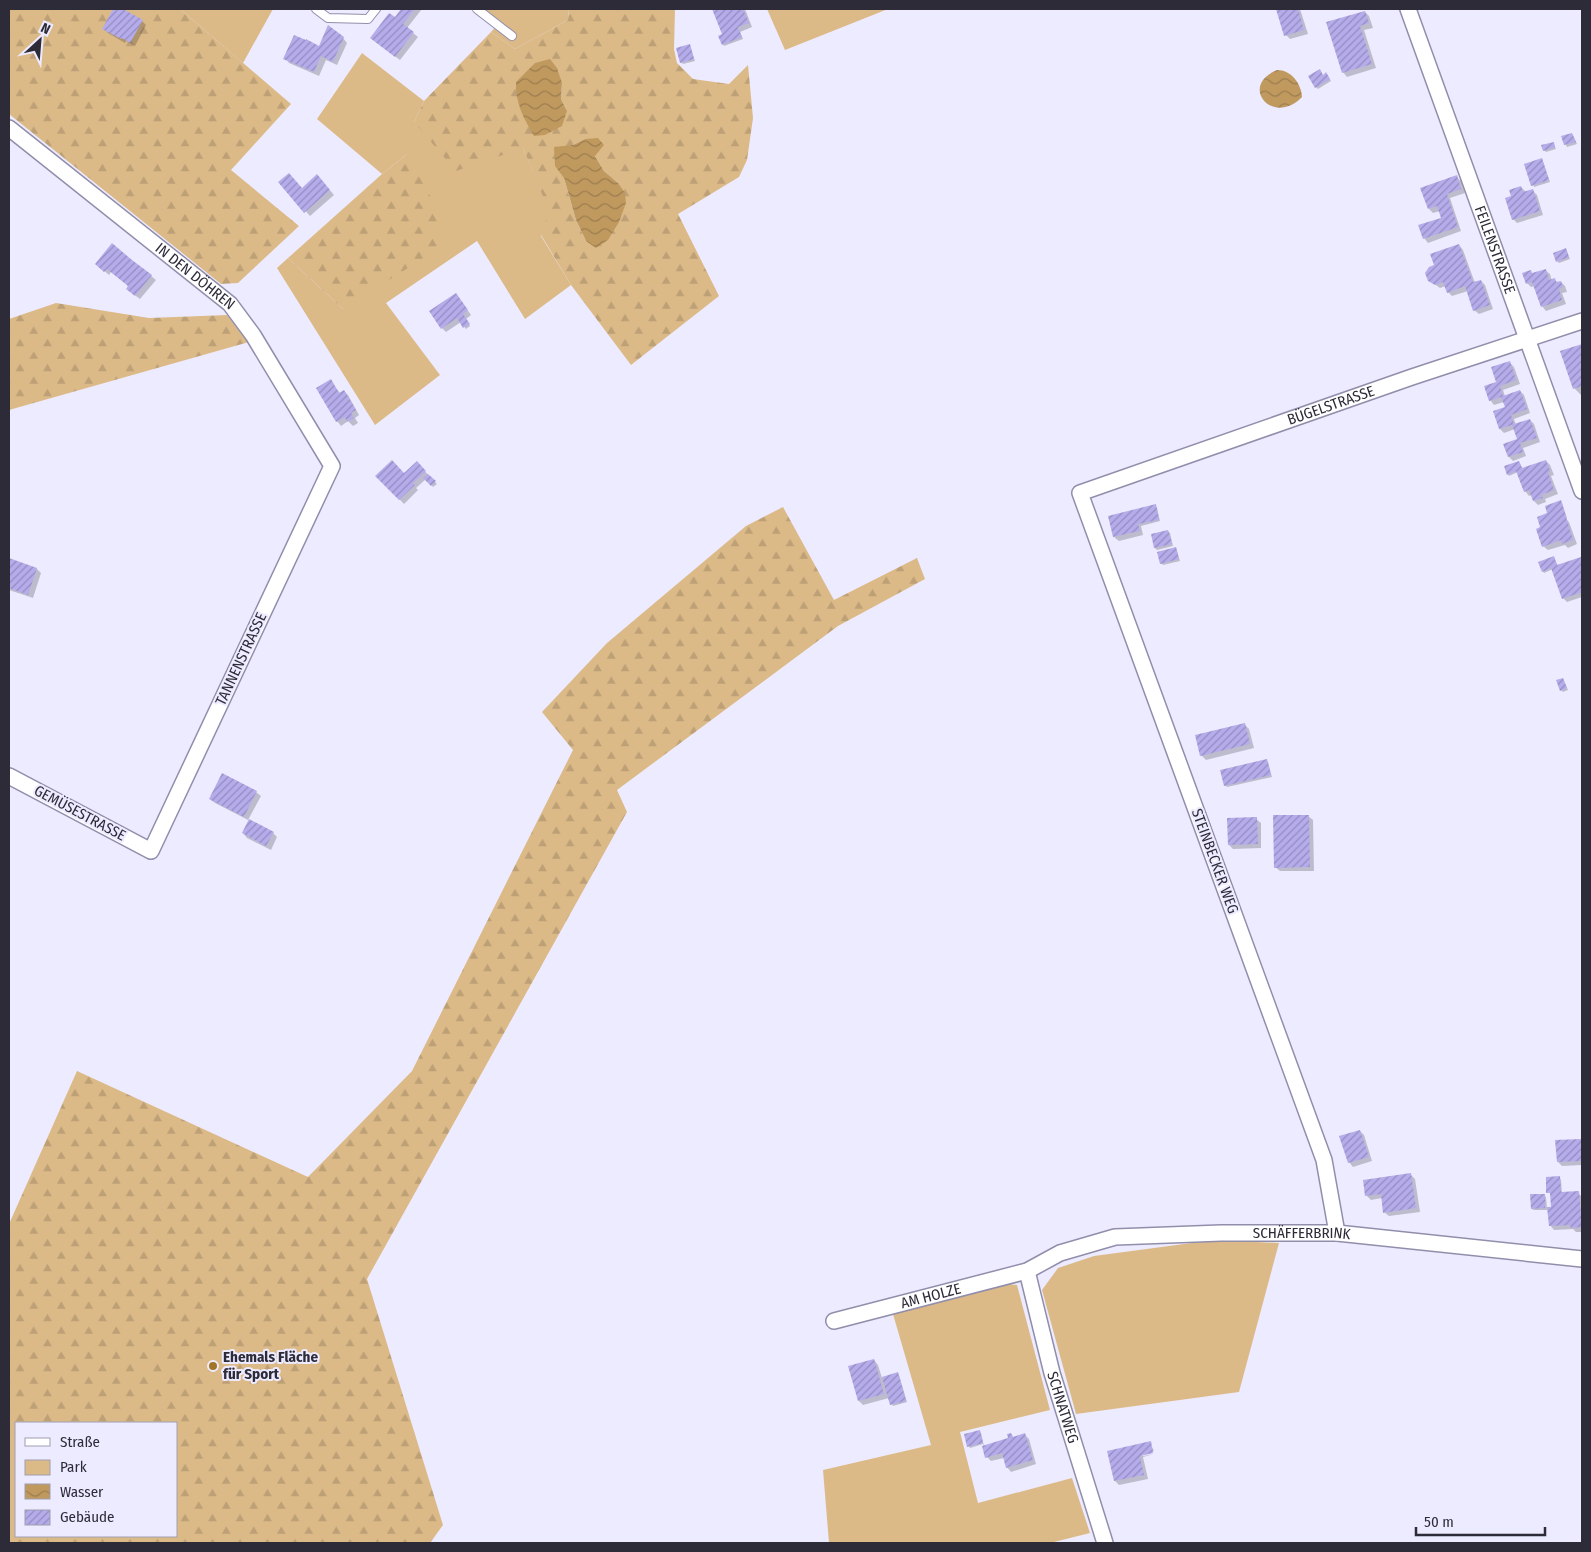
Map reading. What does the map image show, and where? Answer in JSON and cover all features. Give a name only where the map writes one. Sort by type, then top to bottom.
[{"type":"street","name":"FEILENSTRASSE","points":[[1408,9],[1582,492]]},
{"type":"street","name":"IN DEN DÖHREN","points":[[9,128],[230,304],[252,335],[332,466]]},
{"type":"street","name":"BÜGELSTRASSE","points":[[1080,493],[1403,380],[1582,321]]},
{"type":"street","name":"TANNENSTRASSE","points":[[151,851],[332,466]]},
{"type":"street","name":"STEINBECKER WEG","points":[[1080,493],[1324,1160],[1338,1233]]},
{"type":"street","name":"GEMÜSESTRASSE","points":[[9,776],[151,851]]},
{"type":"street","name":"SCHÄFFERBRINK","points":[[1027,1271],[1060,1253],[1115,1237],[1221,1233],[1338,1233],[1582,1259]]},
{"type":"street","name":"AM HOLZE","points":[[834,1321],[1027,1271]]},
{"type":"street","name":"SCHNATWEG","points":[[1027,1271],[1052,1373],[1105,1543]]},
{"type":"lane","points":[[316,9],[328,18],[368,19],[376,9]]},
{"type":"lane","points":[[477,9],[512,36]]},
{"type":"green space","points":[[9,9],[180,9],[291,104],[231,170],[299,226],[238,283],[221,284],[9,114]]},
{"type":"green space","points":[[180,9],[273,9],[243,63]]},
{"type":"green space","points":[[483,9],[569,9],[568,20],[515,49],[491,32],[499,23]]},
{"type":"green space","points":[[569,9],[675,9],[674,49],[677,63],[693,79],[729,84],[748,65],[753,118],[747,160],[739,177],[678,214],[719,296],[631,365],[571,285],[541,235],[549,211],[523,148],[456,171],[414,122],[424,101],[491,32],[515,49],[568,20]],"holes":[[[536,63],[562,83],[561,99],[567,111]],[[585,139],[604,171],[618,183],[586,241],[576,220],[564,178],[573,145]]]},
{"type":"green space","points":[[767,9],[888,9],[785,50]]},
{"type":"green space","points":[[362,53],[424,101],[414,122],[523,148],[550,211],[541,236],[571,285],[525,319],[477,241],[386,303],[440,375],[375,425],[277,268],[288,258],[343,309],[407,154],[382,174],[317,119]]},
{"type":"green space","points":[[407,154],[444,221],[438,249],[343,309],[288,258]]},
{"type":"green space","points":[[56,303],[149,318],[227,315],[249,342],[9,410],[9,319]]},
{"type":"green space","points":[[783,507],[834,600],[917,558],[925,579],[838,626],[617,790],[627,812],[367,1279],[443,1525],[430,1543],[9,1543],[9,1224],[77,1071],[308,1177],[412,1071],[573,750],[542,712],[607,643],[746,526]]},
{"type":"green space","points":[[1214,1240],[1279,1243],[1239,1392],[1076,1414],[1042,1290],[1058,1268],[1094,1256]]},
{"type":"green space","points":[[1007,1284],[1017,1285],[1050,1410],[960,1432],[978,1503],[1072,1478],[1090,1533],[1050,1543],[829,1543],[823,1470],[931,1445],[893,1314]]},
{"type":"water","points":[[550,59],[557,68],[562,83],[561,99],[567,111],[562,126],[545,135],[534,136],[519,104],[516,82],[535,63]]},
{"type":"water","points":[[1277,70],[1287,72],[1294,78],[1300,87],[1302,97],[1291,105],[1280,108],[1271,106],[1264,101],[1260,93],[1260,85],[1266,77]]},
{"type":"water","points":[[598,138],[604,145],[595,156],[604,171],[618,183],[625,193],[626,203],[619,222],[608,240],[596,248],[586,241],[576,220],[564,178],[555,166],[554,147],[573,145],[585,139]]},
{"type":"building","points":[[113,9],[123,9],[143,20],[130,43],[102,29]]},
{"type":"building","points":[[401,9],[415,9],[403,24],[414,32],[395,57],[370,38],[389,13],[395,17]]},
{"type":"building","points":[[712,9],[743,9],[749,23],[738,27],[742,37],[722,45],[718,36],[722,34]]},
{"type":"building","points":[[1276,9],[1298,9],[1304,30],[1284,36]]},
{"type":"building","points":[[1365,11],[1369,23],[1360,26],[1372,64],[1342,73],[1326,22]]},
{"type":"building","points":[[328,25],[344,37],[333,62],[321,56],[314,72],[283,59],[294,35],[319,46]]},
{"type":"building","points":[[690,44],[694,59],[680,63],[676,48]]},
{"type":"building","points":[[1320,69],[1323,75],[1326,72],[1330,79],[1315,88],[1308,76]]},
{"type":"building","points":[[1572,133],[1576,142],[1564,145],[1561,136]]},
{"type":"building","points":[[1554,142],[1555,147],[1543,151],[1541,145]]},
{"type":"building","points":[[1542,158],[1549,180],[1531,186],[1524,164]]},
{"type":"building","points":[[289,173],[302,188],[317,174],[330,190],[304,213],[278,182]]},
{"type":"building","points":[[1457,175],[1461,189],[1447,194],[1458,227],[1423,239],[1418,225],[1441,218],[1437,206],[1428,209],[1420,188]]},
{"type":"building","points":[[1521,186],[1523,192],[1533,189],[1540,211],[1512,220],[1505,198],[1511,196],[1509,190]]},
{"type":"building","points":[[112,243],[152,275],[135,296],[126,289],[128,286],[107,269],[104,272],[95,264]]},
{"type":"building","points":[[1459,244],[1473,282],[1481,280],[1490,305],[1473,311],[1465,286],[1447,293],[1443,282],[1435,285],[1428,281],[1425,273],[1429,267],[1434,265],[1430,254]]},
{"type":"building","points":[[1566,248],[1569,257],[1556,262],[1553,253]]},
{"type":"building","points":[[1546,269],[1549,280],[1555,278],[1556,282],[1561,281],[1563,287],[1559,289],[1562,300],[1541,307],[1532,282],[1526,284],[1522,273],[1531,270],[1532,273]]},
{"type":"building","points":[[456,293],[468,310],[463,314],[470,324],[463,328],[457,318],[441,329],[429,311]]},
{"type":"building","points":[[1582,344],[1582,386],[1573,389],[1560,351]]},
{"type":"building","points":[[1510,361],[1516,380],[1500,386],[1503,396],[1520,390],[1527,409],[1511,415],[1514,424],[1530,419],[1537,438],[1520,443],[1523,452],[1508,457],[1503,444],[1517,439],[1512,425],[1499,429],[1493,411],[1505,407],[1501,397],[1489,401],[1484,386],[1496,382],[1491,367]]},
{"type":"building","points":[[331,379],[339,393],[344,390],[356,410],[351,413],[354,418],[347,422],[345,417],[336,422],[316,388]]},
{"type":"building","points":[[392,460],[404,473],[417,461],[426,471],[399,500],[375,476]]},
{"type":"building","points":[[1546,460],[1554,490],[1541,495],[1543,498],[1533,501],[1529,490],[1524,492],[1516,471],[1507,475],[1504,466],[1519,461],[1522,468]]},
{"type":"building","points":[[428,474],[436,481],[431,486],[423,478]]},
{"type":"building","points":[[1561,500],[1573,540],[1562,544],[1561,540],[1542,547],[1536,529],[1540,527],[1537,517],[1547,513],[1545,506]]},
{"type":"building","points":[[1156,504],[1159,520],[1138,524],[1140,531],[1113,537],[1108,516]]},
{"type":"building","points":[[1168,530],[1172,544],[1154,548],[1151,534]]},
{"type":"building","points":[[1176,547],[1179,559],[1160,564],[1157,552]]},
{"type":"building","points":[[1554,556],[1557,565],[1581,557],[1582,592],[1562,599],[1551,568],[1542,572],[1538,562]]},
{"type":"building","points":[[9,558],[37,568],[28,595],[9,588]]},
{"type":"building","points":[[1563,678],[1567,688],[1560,691],[1556,680]]},
{"type":"building","points":[[1245,723],[1250,744],[1200,756],[1195,735]]},
{"type":"building","points":[[1267,759],[1271,775],[1224,786],[1220,770]]},
{"type":"building","points":[[222,773],[257,791],[244,817],[209,799]]},
{"type":"building","points":[[1273,815],[1309,815],[1310,867],[1274,868]]},
{"type":"building","points":[[1257,817],[1258,844],[1228,845],[1227,818]]},
{"type":"building","points":[[249,819],[274,832],[266,846],[242,833]]},
{"type":"building","points":[[1360,1130],[1369,1157],[1348,1163],[1339,1136]]},
{"type":"building","points":[[1582,1139],[1582,1161],[1557,1162],[1555,1140]]},
{"type":"building","points":[[1411,1173],[1416,1208],[1383,1213],[1381,1194],[1365,1196],[1363,1180]]},
{"type":"building","points":[[1560,1176],[1561,1192],[1579,1191],[1582,1227],[1571,1228],[1570,1225],[1549,1226],[1547,1207],[1551,1207],[1550,1193],[1546,1193],[1546,1177]]},
{"type":"building","points":[[1530,1194],[1545,1194],[1545,1208],[1531,1209]]},
{"type":"building","points":[[874,1359],[884,1394],[858,1401],[848,1366]]},
{"type":"building","points":[[898,1372],[906,1401],[890,1405],[882,1377]]},
{"type":"building","points":[[980,1430],[983,1443],[967,1447],[964,1434]]},
{"type":"building","points":[[1011,1433],[1013,1437],[1025,1433],[1033,1460],[1006,1468],[1002,1453],[985,1458],[982,1446],[1008,1438],[1007,1434]]},
{"type":"building","points":[[1151,1441],[1153,1453],[1140,1456],[1144,1475],[1114,1481],[1107,1451]]},
{"type":"place","name":"Ehemals Fläche für Sport","points":[[213,1366]]}]
